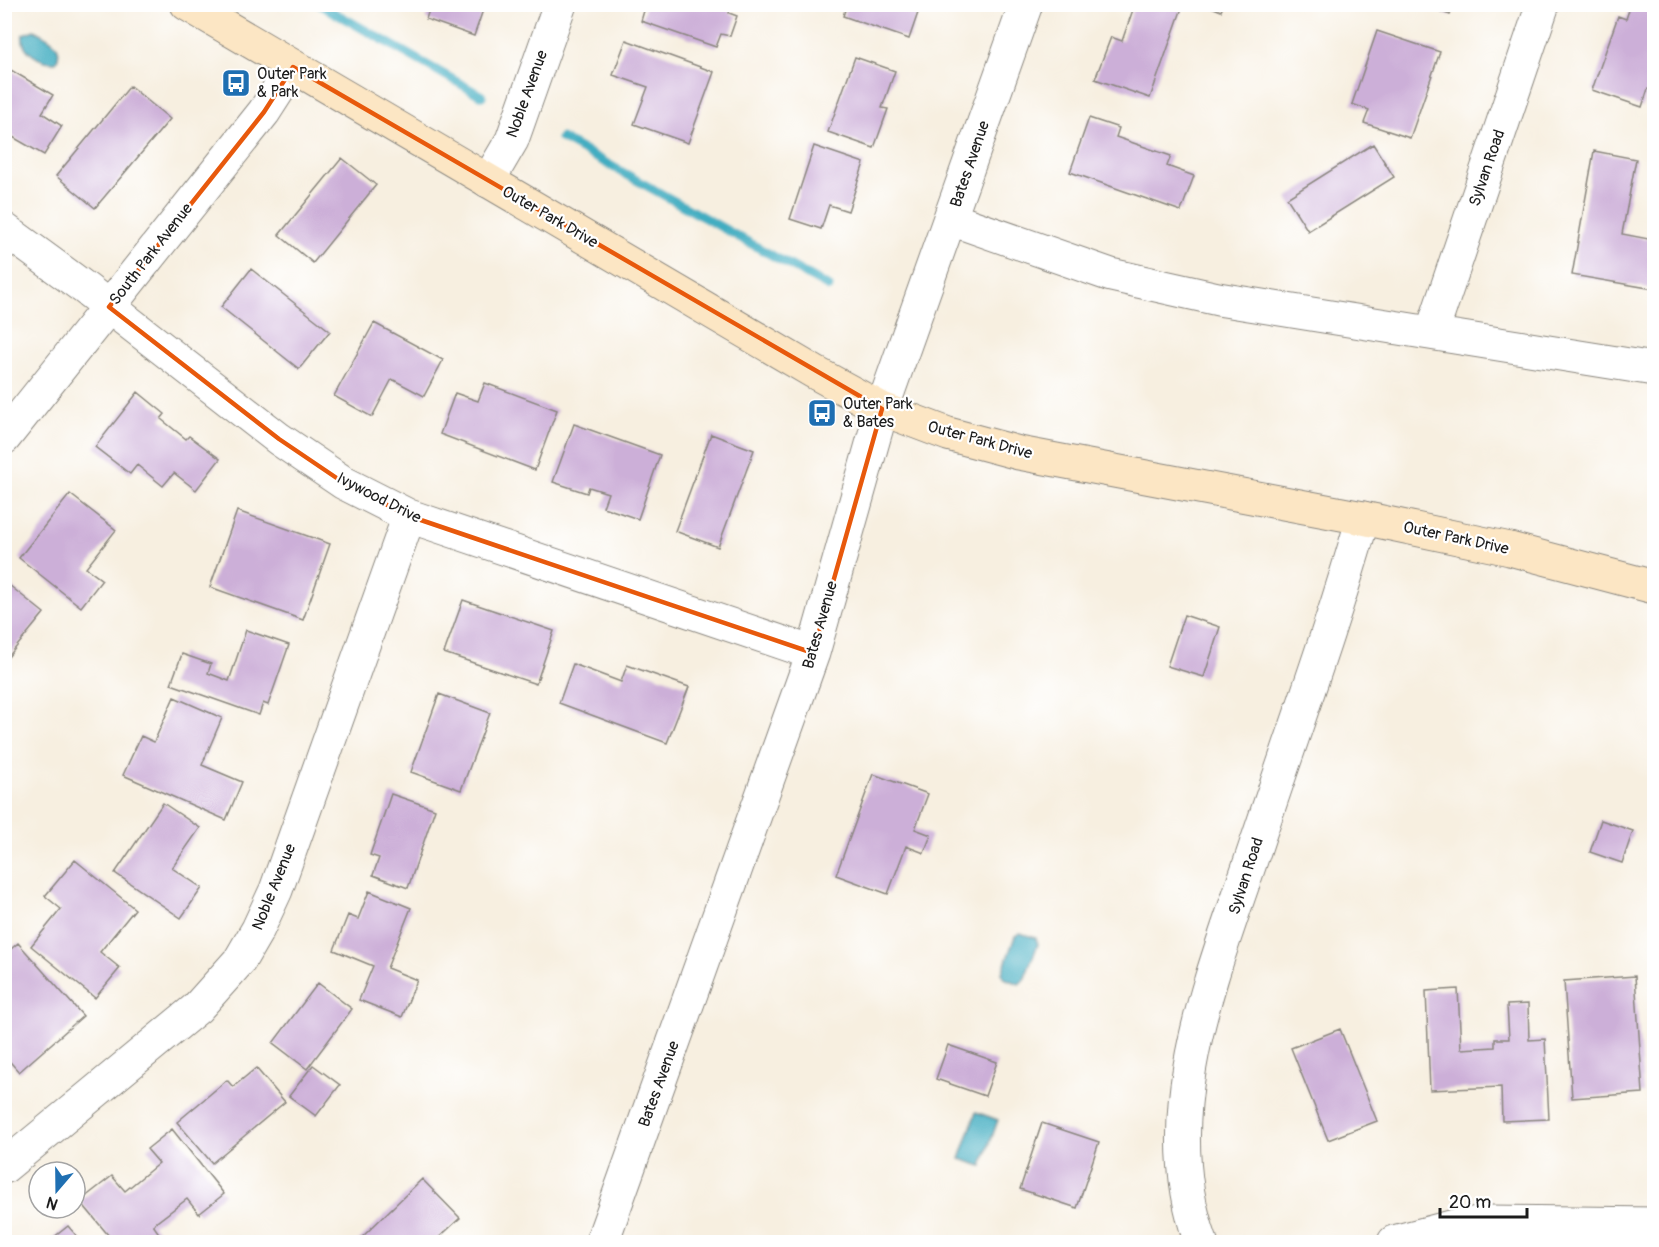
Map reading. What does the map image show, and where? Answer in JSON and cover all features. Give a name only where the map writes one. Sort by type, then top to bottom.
[{"type":"street","name":"Outer Park Drive","points":[[187,4],[814,372],[882,409],[948,434],[1019,453],[1363,518],[1510,549],[1654,587]]},
{"type":"street","name":"Noble Avenue","points":[[488,181],[512,140],[560,4]]},
{"type":"street","name":"Bates Avenue","points":[[602,1242],[813,653],[882,409],[1026,4]]},
{"type":"street","name":"Sylvan Road","points":[[1432,332],[1543,4]]},
{"type":"street","name":"South Park Avenue","points":[[4,438],[264,112],[293,67]]},
{"type":"street","points":[[951,219],[1111,275],[1218,299],[1654,369]]},
{"type":"street","name":"Ivywood Drive","points":[[4,230],[109,307],[279,439],[344,483],[409,516],[813,653]]},
{"type":"street","name":"Noble Avenue","points":[[4,1167],[196,1008],[240,960],[276,890],[409,516]]},
{"type":"street","name":"Sylvan Road","points":[[1201,1242],[1185,1175],[1183,1111],[1190,1056],[1214,973],[1363,518]]},
{"type":"street","points":[[1394,1242],[1455,1226],[1489,1222],[1654,1224]]},
{"type":"highlighted area","points":[[293,67],[882,409],[813,653],[409,516],[344,483],[279,439],[109,307],[264,112]]},
{"type":"water","points":[[34,30],[49,38],[57,46],[56,62],[38,58],[28,51],[23,34]]},
{"type":"water","points":[[1020,933],[1036,938],[1038,944],[1024,980],[1019,984],[1004,978],[1002,973],[1015,936]]},
{"type":"water","points":[[976,1112],[998,1120],[982,1166],[960,1159]]},
{"type":"building","points":[[431,4],[485,4],[474,36],[426,19]]},
{"type":"building","points":[[646,4],[732,4],[729,13],[737,16],[730,36],[721,34],[716,47],[641,21]]},
{"type":"building","points":[[847,4],[921,4],[909,39],[843,16]]},
{"type":"building","points":[[1135,4],[1172,4],[1182,8],[1150,98],[1095,79],[1111,37],[1122,41]]},
{"type":"building","points":[[1204,4],[1224,4],[1221,11]]},
{"type":"building","points":[[1420,4],[1453,4],[1450,15]]},
{"type":"building","points":[[1631,4],[1654,4],[1654,91],[1648,89],[1642,107],[1592,90],[1618,16],[1626,19]]},
{"type":"building","points":[[1377,31],[1440,52],[1410,138],[1364,123],[1369,110],[1352,104]]},
{"type":"building","points":[[626,40],[714,72],[688,143],[634,124],[648,87],[613,75]]},
{"type":"building","points":[[855,57],[895,71],[882,108],[888,109],[874,148],[828,132]]},
{"type":"building","points":[[4,66],[53,95],[42,113],[62,126],[44,155],[4,132]]},
{"type":"building","points":[[130,86],[170,119],[95,208],[56,176]]},
{"type":"building","points":[[1089,118],[1119,128],[1116,137],[1171,156],[1167,166],[1194,176],[1181,211],[1070,172]]},
{"type":"building","points":[[1373,144],[1394,177],[1308,231],[1287,198]]},
{"type":"building","points":[[814,146],[864,163],[848,211],[829,205],[821,229],[790,219]]},
{"type":"building","points":[[1594,151],[1636,159],[1622,234],[1654,240],[1654,289],[1572,275]]},
{"type":"building","points":[[342,158],[376,185],[313,263],[279,235]]},
{"type":"building","points":[[251,269],[330,331],[299,369],[221,307]]},
{"type":"building","points":[[374,323],[443,360],[424,396],[392,379],[372,417],[334,396]]},
{"type":"building","points":[[485,383],[557,410],[535,470],[440,434],[455,393],[478,401]]},
{"type":"building","points":[[138,392],[165,414],[161,419],[186,439],[189,436],[220,459],[196,490],[174,473],[163,486],[137,465],[130,474],[95,447]]},
{"type":"building","points":[[574,424],[660,455],[638,519],[603,507],[608,493],[589,487],[587,493],[553,482]]},
{"type":"building","points":[[711,434],[754,450],[718,547],[675,531]]},
{"type":"building","points":[[70,494],[116,530],[86,568],[102,580],[81,607],[19,558]]},
{"type":"building","points":[[237,511],[330,544],[303,620],[210,587]]},
{"type":"building","points":[[4,581],[44,613],[4,662]]},
{"type":"building","points":[[463,600],[554,631],[536,684],[444,653]]},
{"type":"building","points":[[1184,615],[1220,627],[1204,677],[1167,666]]},
{"type":"building","points":[[246,630],[289,645],[268,705],[263,703],[259,715],[171,684],[182,654],[211,664],[208,673],[229,681]]},
{"type":"building","points":[[573,664],[621,682],[627,665],[689,687],[667,743],[559,703]]},
{"type":"building","points":[[439,694],[490,713],[461,790],[411,772]]},
{"type":"building","points":[[174,697],[222,718],[202,765],[242,782],[226,820],[123,775],[141,736],[154,742]]},
{"type":"building","points":[[873,774],[928,794],[915,829],[931,835],[924,853],[906,846],[888,894],[836,875]]},
{"type":"building","points":[[391,794],[435,809],[408,888],[373,875],[379,858],[370,855]]},
{"type":"building","points":[[163,803],[200,828],[172,868],[202,888],[181,918],[115,873]]},
{"type":"building","points":[[1601,820],[1633,831],[1622,863],[1590,852]]},
{"type":"building","points":[[75,860],[135,909],[100,952],[120,968],[95,998],[31,946],[61,909],[45,896]]},
{"type":"building","points":[[369,891],[411,908],[387,968],[417,980],[402,1017],[359,1000],[373,966],[334,950],[348,915],[358,919]]},
{"type":"building","points":[[18,943],[83,1016],[19,1072],[4,1055],[4,955]]},
{"type":"building","points":[[1635,976],[1643,1093],[1572,1098],[1564,981]]},
{"type":"building","points":[[318,983],[352,1009],[307,1069],[273,1043]]},
{"type":"building","points":[[1458,989],[1461,1049],[1495,1047],[1495,1039],[1509,1039],[1507,1005],[1528,1004],[1529,1040],[1545,1039],[1549,1119],[1502,1121],[1501,1087],[1430,1090],[1426,991]]},
{"type":"building","points":[[1340,1029],[1377,1121],[1328,1140],[1291,1048]]},
{"type":"building","points":[[948,1045],[997,1062],[985,1096],[936,1079]]},
{"type":"building","points":[[313,1065],[340,1085],[316,1116],[289,1096]]},
{"type":"building","points":[[256,1068],[285,1102],[212,1163],[177,1122],[227,1080],[233,1087]]},
{"type":"building","points":[[1042,1123],[1099,1142],[1077,1208],[1020,1189]]},
{"type":"building","points":[[172,1129],[224,1194],[199,1214],[187,1199],[153,1225],[165,1242],[114,1242],[87,1209],[87,1196],[112,1176],[125,1191],[159,1163],[147,1149]]},
{"type":"building","points":[[422,1179],[460,1218],[434,1242],[357,1242]]},
{"type":"building","points":[[68,1226],[82,1242],[48,1242]]},
{"type":"waterway","points":[[319,4],[482,96]]},
{"type":"waterway","points":[[561,138],[829,287]]},
{"type":"place","name":"Outer Park & Park","points":[[236,83]]},
{"type":"place","name":"Outer Park & Bates","points":[[822,413]]}]
